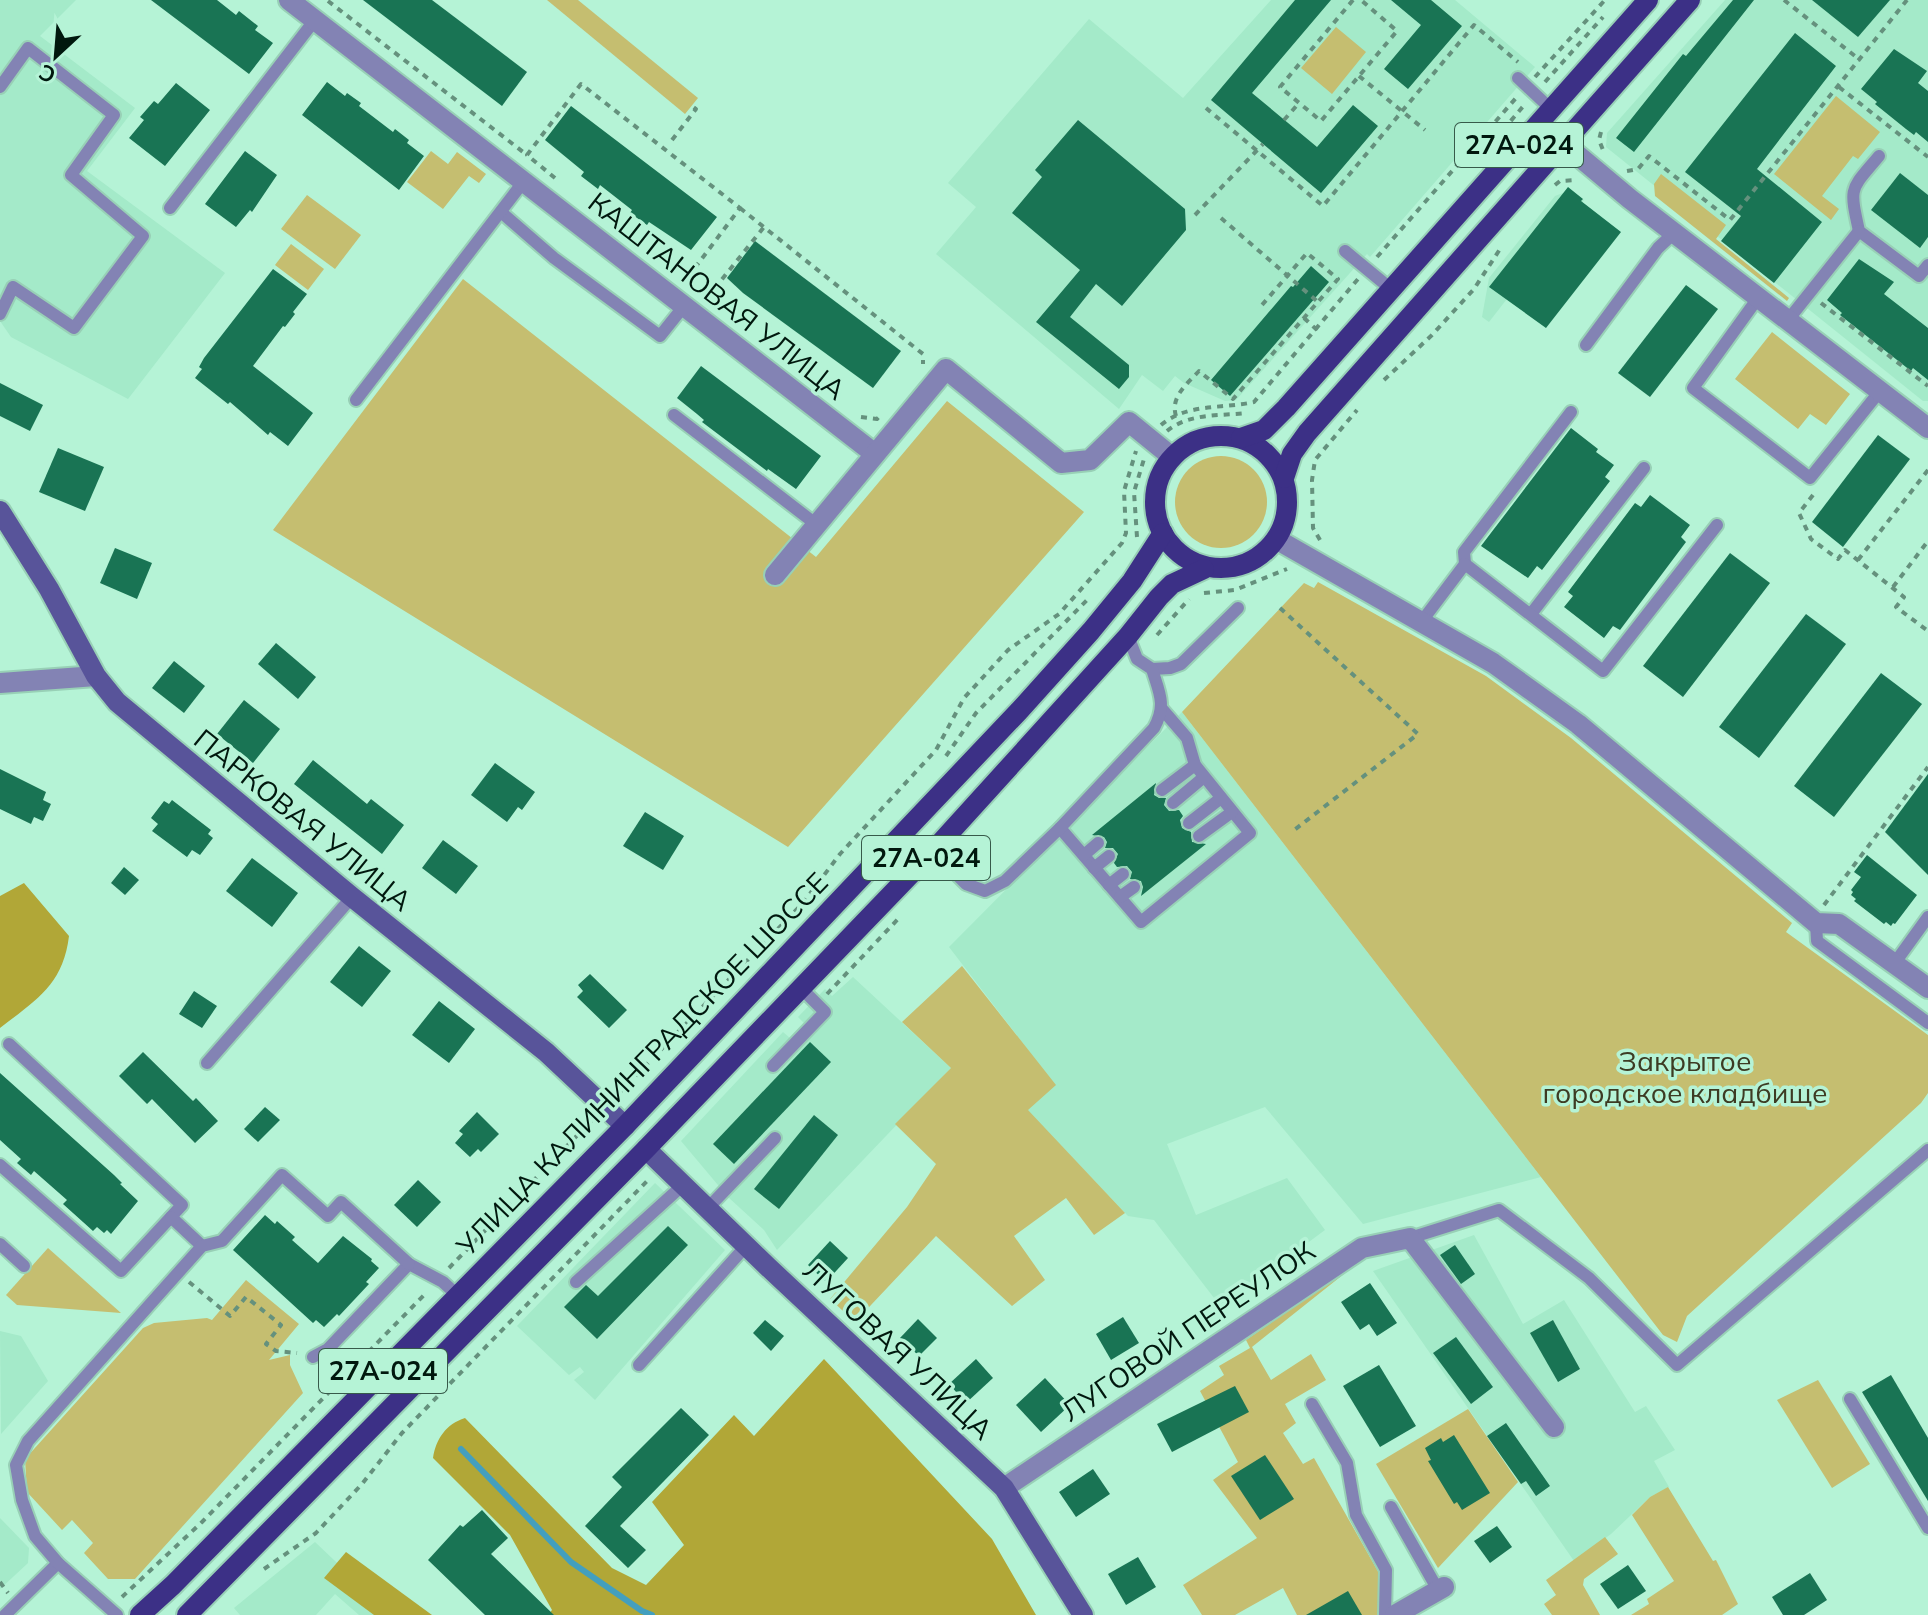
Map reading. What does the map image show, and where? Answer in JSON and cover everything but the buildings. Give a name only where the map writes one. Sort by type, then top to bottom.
[{"type":"main road","name":"27А-024","points":[[1172,457],[1189,444],[1217,436],[1241,438],[1264,430],[1648,0]]},
{"type":"main road","points":[[1284,478],[1292,454],[1307,433],[1690,0]]},
{"type":"main road","points":[[1241,438],[1263,450],[1284,478],[1288,507],[1276,539]]},
{"type":"main road","points":[[1172,457],[1157,481],[1154,501],[1165,541],[1181,557],[1204,569]]},
{"type":"main road","name":"УЛИЦА КАЛИНИНГРАДСКОЕ ШОССЕ","points":[[140,1615],[183,1575],[446,1285],[625,1126],[1044,683],[1132,581],[1163,533]]},
{"type":"main road","name":"27А-024","points":[[187,1615],[654,1156],[801,988],[933,851],[1172,584],[1204,569],[1236,569],[1276,539]]},
{"type":"street","name":"КАШТАНОВАЯ УЛИЦА","points":[[289,0],[524,181],[690,299],[875,454]]},
{"type":"street","points":[[1563,143],[1630,199],[1928,428]]},
{"type":"street","points":[[775,575],[946,369],[1061,463],[1090,460],[1129,422],[1172,457]]},
{"type":"street","name":"ПАРКОВАЯ УЛИЦА","points":[[0,511],[49,589],[96,676],[117,702],[352,897],[546,1052],[625,1126]]},
{"type":"street","points":[[1276,539],[1493,663],[1578,724],[1814,921],[1839,924],[1928,988]]},
{"type":"street","points":[[0,683],[96,676]]},
{"type":"street","name":"ЛУГОВАЯ УЛИЦА","points":[[654,1156],[1004,1488],[1083,1615]]},
{"type":"street","points":[[1410,1238],[1554,1427]]},
{"type":"street","name":"ЛУГОВОЙ ПЕРЕУЛОК","points":[[1004,1488],[1362,1248],[1410,1238]]},
{"type":"street","points":[[1395,1615],[1441,1589]]},
{"type":"lane","points":[[170,208],[314,21]]},
{"type":"lane","points":[[0,87],[28,48],[114,115],[71,175],[143,236],[74,328],[13,287],[0,314]]},
{"type":"lane","points":[[1523,77],[1551,109]]},
{"type":"lane","points":[[1879,156],[1855,184],[1852,193],[1859,231],[1919,276],[1928,265]]},
{"type":"lane","points":[[356,400],[524,181]]},
{"type":"lane","points":[[501,212],[554,258],[660,336],[690,299]]},
{"type":"lane","points":[[1788,320],[1859,231]]},
{"type":"lane","points":[[1586,345],[1658,248],[1674,233]]},
{"type":"lane","points":[[1345,251],[1391,289]]},
{"type":"lane","points":[[1758,298],[1693,388],[1810,478],[1880,391]]},
{"type":"lane","points":[[1422,621],[1465,564],[1464,552],[1571,412]]},
{"type":"lane","points":[[674,415],[817,525]]},
{"type":"lane","points":[[1531,614],[1644,468]]},
{"type":"lane","points":[[1465,564],[1603,671],[1717,525]]},
{"type":"lane","points":[[1128,636],[1137,659],[1152,669],[1170,668],[1181,664],[1238,608]]},
{"type":"lane","points":[[933,851],[966,884],[985,891],[1005,881],[1060,828],[1154,728],[1162,701],[1152,669]]},
{"type":"lane","points":[[1060,828],[1141,922],[1250,833],[1195,765],[1187,738],[1162,709]]},
{"type":"lane","points":[[1162,790],[1195,765]]},
{"type":"lane","points":[[1173,803],[1204,777]]},
{"type":"lane","points":[[1189,823],[1221,798]]},
{"type":"lane","points":[[1199,836],[1232,812]]},
{"type":"lane","points":[[1084,855],[1098,843]]},
{"type":"lane","points":[[1094,868],[1109,856]]},
{"type":"lane","points":[[1109,885],[1123,874]]},
{"type":"lane","points":[[1120,897],[1134,887]]},
{"type":"lane","points":[[207,1063],[352,897]]},
{"type":"lane","points":[[1894,964],[1928,917]]},
{"type":"lane","points":[[1814,921],[1817,941],[1928,1023]]},
{"type":"lane","points":[[773,1066],[825,1012],[801,988]]},
{"type":"lane","points":[[0,1165],[121,1271],[182,1205],[9,1044]]},
{"type":"lane","points":[[707,1209],[775,1138]]},
{"type":"lane","points":[[1410,1238],[1499,1210],[1589,1278],[1677,1365],[1928,1150]]},
{"type":"lane","points":[[114,1612],[58,1563],[35,1536],[22,1500],[16,1465],[28,1441],[57,1406],[202,1246],[222,1241],[282,1175],[328,1216],[341,1202],[409,1264],[446,1285]]},
{"type":"lane","points":[[576,1282],[683,1185]]},
{"type":"lane","points":[[171,1217],[202,1246]]},
{"type":"lane","points":[[0,1244],[24,1266]]},
{"type":"lane","points":[[639,1365],[746,1246]]},
{"type":"lane","points":[[313,1357],[328,1349],[409,1264]]},
{"type":"lane","points":[[1850,1399],[1928,1528]]},
{"type":"lane","points":[[1312,1404],[1347,1463],[1356,1515],[1386,1570],[1385,1615]]},
{"type":"lane","points":[[1391,1507],[1441,1589]]},
{"type":"lane","points":[[5,1615],[58,1563]]},
{"type":"path","points":[[1353,0],[1280,87],[1321,121],[1397,31],[1361,0]]},
{"type":"path","points":[[446,1285],[606,1107],[803,903],[840,854],[936,750],[964,698],[1008,650],[1059,614],[1122,543],[1126,533],[1124,491],[1135,453],[1147,436],[1176,415],[1213,405],[1254,402],[1523,77],[1605,0]]},
{"type":"path","points":[[1784,0],[1860,60]]},
{"type":"path","points":[[1624,170],[1630,172],[1638,169],[1649,156],[1730,220],[1907,0]]},
{"type":"path","points":[[328,1],[563,184]]},
{"type":"path","points":[[1206,108],[1323,206],[1474,25],[1523,77]]},
{"type":"path","points":[[1359,76],[1425,130]]},
{"type":"path","points":[[527,155],[581,84],[923,354],[923,364]]},
{"type":"path","points":[[1839,87],[1928,157]]},
{"type":"path","points":[[1284,120],[1299,103]]},
{"type":"path","points":[[672,140],[695,109]]},
{"type":"path","points":[[1195,215],[1263,144]]},
{"type":"path","points":[[1549,190],[1560,181],[1574,179],[1584,185]]},
{"type":"path","points":[[684,283],[740,208]]},
{"type":"path","points":[[1221,218],[1318,302]]},
{"type":"path","points":[[690,299],[706,300],[764,227]]},
{"type":"path","points":[[1380,383],[1432,335],[1474,289],[1508,236]]},
{"type":"path","points":[[1258,411],[1178,422],[1173,409],[1176,400],[1199,371],[1233,399],[1338,279],[1307,253],[1262,305]]},
{"type":"path","points":[[1809,294],[1928,386]]},
{"type":"path","points":[[1328,546],[1318,538],[1313,528],[1312,480],[1315,460],[1361,405]]},
{"type":"path","points":[[857,417],[877,419],[886,408]]},
{"type":"path","points":[[1131,547],[1137,536],[1134,492],[1142,463]]},
{"type":"path","points":[[1858,560],[1928,470]]},
{"type":"path","points":[[1819,488],[1799,513],[1811,539],[1838,559],[1845,550],[1893,587],[1904,597],[1896,607],[1928,631]]},
{"type":"path","points":[[1893,587],[1928,541]]},
{"type":"path","points":[[1137,659],[1189,599],[1201,593],[1235,590],[1284,569],[1299,569]]},
{"type":"path","points":[[944,760],[976,713],[1091,597]]},
{"type":"path","points":[[1280,608],[1418,734],[1293,831]]},
{"type":"path","points":[[1814,921],[1928,767]]},
{"type":"path","points":[[816,1003],[905,912]]},
{"type":"path","points":[[258,1572],[316,1533],[362,1484],[402,1433],[649,1180],[654,1156]]},
{"type":"path","points":[[114,1612],[311,1421],[511,1215]]},
{"type":"path","points":[[178,1273],[230,1316],[246,1297],[281,1325],[266,1344],[276,1351],[290,1351]]},
{"type":"shaded area","points":[[0,0],[76,0],[40,36],[135,108],[87,171],[225,273],[128,399],[11,337],[0,321]]},
{"type":"shaded area","points":[[1271,0],[1455,0],[1535,67],[1370,257],[1367,254],[1236,400],[1225,401],[1175,376],[1163,391],[1142,375],[1119,409],[936,254],[976,207],[948,183],[1089,19],[1183,98]]},
{"type":"shaded area","points":[[1725,0],[1928,0],[1928,401],[1923,401],[1606,147],[1607,133]]},
{"type":"shaded area","points":[[1568,191],[1584,200],[1489,322],[1482,317],[1489,278],[1555,196]]},
{"type":"shaded area","points":[[1182,712],[1541,1177],[1363,1224],[1265,1107],[1167,1144],[1196,1215],[1287,1178],[1325,1230],[1221,1307],[1154,1220],[1128,1216],[1027,1110],[1055,1085],[949,947]]},
{"type":"shaded area","points":[[24,883],[69,936],[61,967],[46,990],[0,1028],[0,896]]},
{"type":"shaded area","points":[[853,977],[951,1068],[777,1250],[764,1230],[728,1197],[681,1141],[783,1032],[790,1038],[804,1023],[798,1017],[825,989],[832,996]]},
{"type":"shaded area","points":[[655,1183],[725,1250],[595,1400],[574,1380],[584,1372],[580,1367],[569,1375],[517,1326]]},
{"type":"shaded area","points":[[1474,1235],[1523,1324],[1564,1300],[1635,1412],[1646,1406],[1675,1450],[1654,1461],[1669,1487],[1650,1497],[1611,1534],[1574,1561],[1373,1271]]},
{"type":"shaded area","points":[[0,1331],[21,1336],[48,1381],[1,1434]]},
{"type":"shaded area","points":[[824,1359],[992,1539],[1036,1615],[548,1615],[552,1610],[510,1535],[433,1458],[443,1433],[465,1418],[612,1568],[646,1585],[684,1545],[652,1502],[734,1415],[754,1436]]},
{"type":"shaded area","points":[[0,1518],[29,1548],[28,1563],[0,1589]]},
{"type":"shaded area","points":[[315,1542],[392,1615],[359,1615],[335,1594],[316,1615],[240,1615],[234,1608]]},
{"type":"shaded area","points":[[346,1552],[432,1615],[374,1615],[324,1578]]},
{"type":"green space","points":[[547,0],[578,0],[698,98],[685,114]]},
{"type":"green space","points":[[1336,27],[1366,52],[1332,94],[1301,68]]},
{"type":"green space","points":[[1836,96],[1880,132],[1858,159],[1853,156],[1822,196],[1839,209],[1831,220],[1774,174]]},
{"type":"green space","points":[[431,151],[448,164],[457,152],[486,174],[479,183],[469,176],[443,209],[407,182]]},
{"type":"green space","points":[[1661,174],[1726,225],[1716,239],[1789,298],[1787,301],[1655,196],[1654,184]]},
{"type":"green space","points":[[307,195],[361,235],[335,269],[281,229]]},
{"type":"green space","points":[[291,244],[324,269],[308,290],[275,265]]},
{"type":"green space","points":[[463,279],[816,557],[947,401],[1084,512],[788,847],[273,530]]},
{"type":"green space","points":[[1772,332],[1850,394],[1826,425],[1810,414],[1798,429],[1735,379]]},
{"type":"green space","points":[[1221,456],[1238,460],[1253,470],[1263,485],[1267,502],[1263,519],[1253,534],[1238,544],[1221,548],[1204,544],[1189,534],[1179,519],[1175,502],[1179,485],[1189,470],[1204,460]]},
{"type":"green space","name":"Закрытое городское кладбище","points":[[1318,582],[1486,676],[1571,738],[1792,923],[1786,932],[1928,1035],[1928,1093],[1921,1103],[1687,1316],[1677,1342],[1663,1335],[1182,712],[1304,583],[1314,588]]},
{"type":"green space","points":[[962,966],[1056,1085],[1028,1110],[1125,1213],[1094,1235],[1066,1198],[1014,1236],[1045,1280],[1012,1306],[936,1236],[855,1322],[830,1299],[907,1207],[936,1164],[895,1124],[951,1068],[902,1022]]},
{"type":"green space","points":[[48,1248],[121,1313],[17,1305],[6,1295]]},
{"type":"green space","points":[[1364,1258],[1252,1347],[1271,1380],[1311,1354],[1326,1380],[1285,1404],[1296,1423],[1283,1433],[1303,1464],[1314,1458],[1380,1575],[1381,1615],[1297,1615],[1283,1588],[1235,1615],[1202,1615],[1183,1585],[1257,1538],[1213,1480],[1238,1462],[1200,1391],[1224,1375],[1219,1366],[1250,1348],[1246,1340]]},
{"type":"green space","points":[[246,1280],[299,1324],[269,1360],[290,1355],[290,1365],[303,1393],[135,1579],[108,1579],[84,1553],[93,1543],[72,1520],[62,1530],[27,1492],[25,1459],[143,1328],[154,1323],[212,1320]]},
{"type":"green space","points":[[1818,1380],[1870,1464],[1832,1488],[1777,1400]]},
{"type":"green space","points":[[1468,1409],[1518,1482],[1438,1568],[1376,1464]]},
{"type":"green space","points":[[1668,1487],[1713,1561],[1716,1560],[1738,1604],[1722,1615],[1631,1615],[1649,1604],[1647,1599],[1674,1581],[1632,1515],[1650,1497]]},
{"type":"green space","points":[[1605,1537],[1618,1554],[1584,1579],[1583,1585],[1600,1615],[1552,1615],[1544,1604],[1556,1595],[1546,1580]]},
{"type":"waterway","points":[[461,1449],[571,1562],[652,1615]]}]
